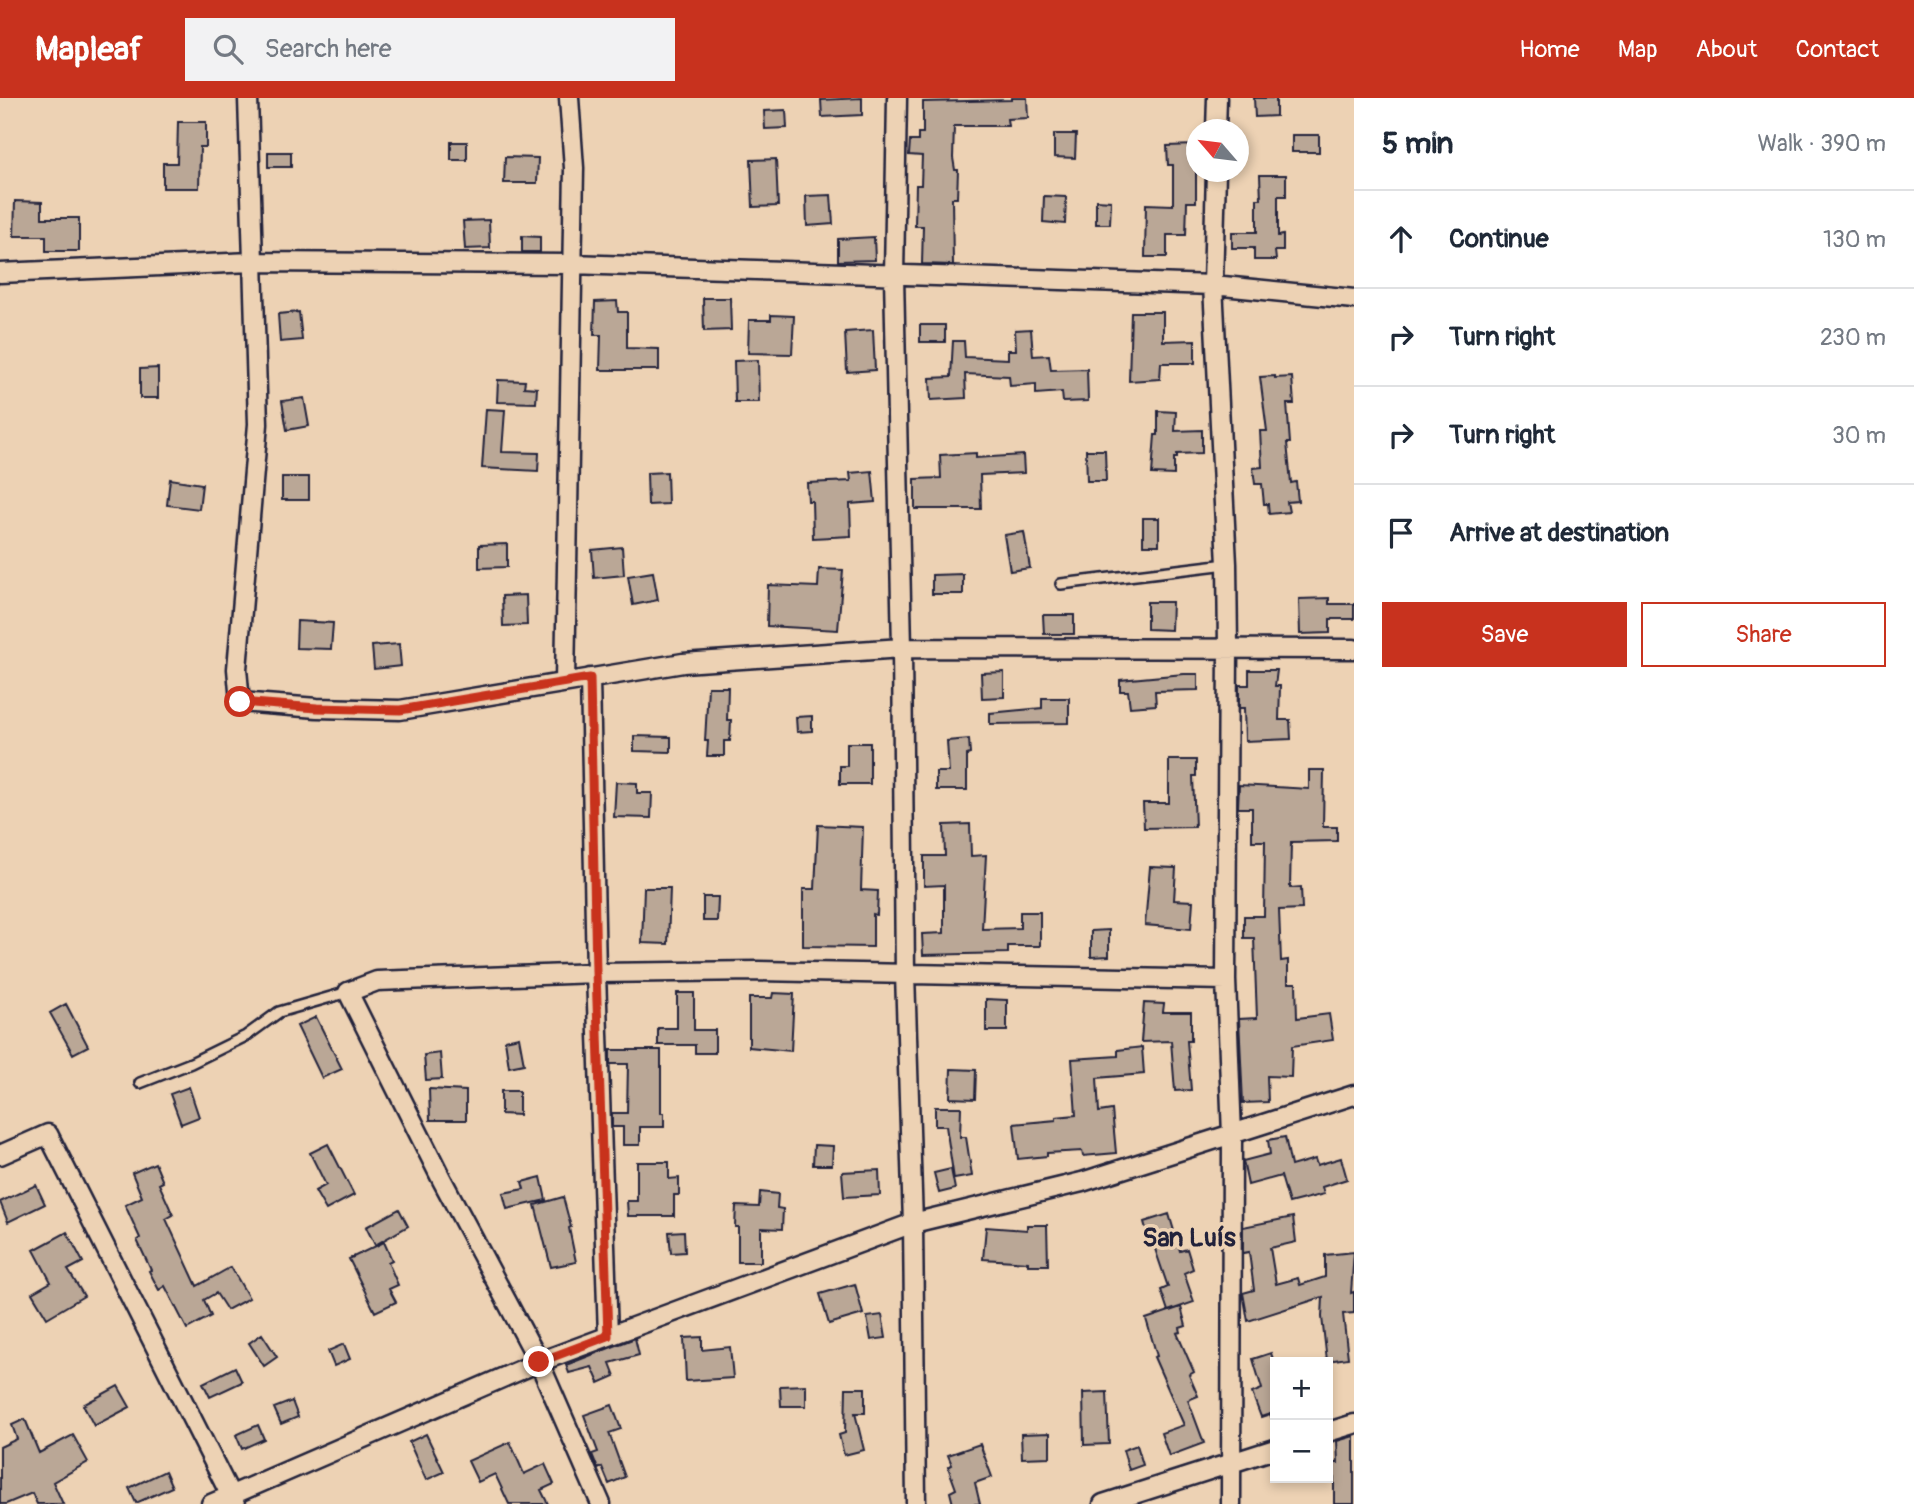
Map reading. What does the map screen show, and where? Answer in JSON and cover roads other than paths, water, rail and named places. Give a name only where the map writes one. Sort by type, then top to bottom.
[{"type":"street","points":[[248,98],[258,424],[237,669],[240,702],[317,708],[400,710],[683,663],[902,648],[1354,649]]},
{"type":"street","points":[[565,682],[574,168],[569,98]]},
{"type":"street","points":[[897,98],[894,276],[916,1504]]},
{"type":"street","points":[[1216,119],[1217,98]]},
{"type":"street","points":[[1216,182],[1213,285],[1227,564],[1228,647],[1226,981],[1233,1135],[1231,1504]]},
{"type":"street","points":[[0,273],[252,262],[571,264],[1213,285],[1354,299]]},
{"type":"street","points":[[590,678],[608,1336]]},
{"type":"street","points":[[601,1504],[539,1362],[442,1180],[348,992],[377,981],[596,972],[758,971],[1226,981]]},
{"type":"street","points":[[211,1504],[233,1500],[539,1362],[913,1223],[1082,1182],[1354,1095]]},
{"type":"street","points":[[0,1155],[48,1134],[233,1500]]},
{"type":"street","points":[[1333,1430],[1354,1423]]},
{"type":"street","points":[[1103,1504],[1270,1451]]},
{"type":"lane","points":[[1061,584],[1227,564]]},
{"type":"lane","points":[[140,1083],[191,1063],[246,1036],[279,1012],[348,992]]},
{"type":"district","name":"San Luís","points":[[1189,1237]]}]
